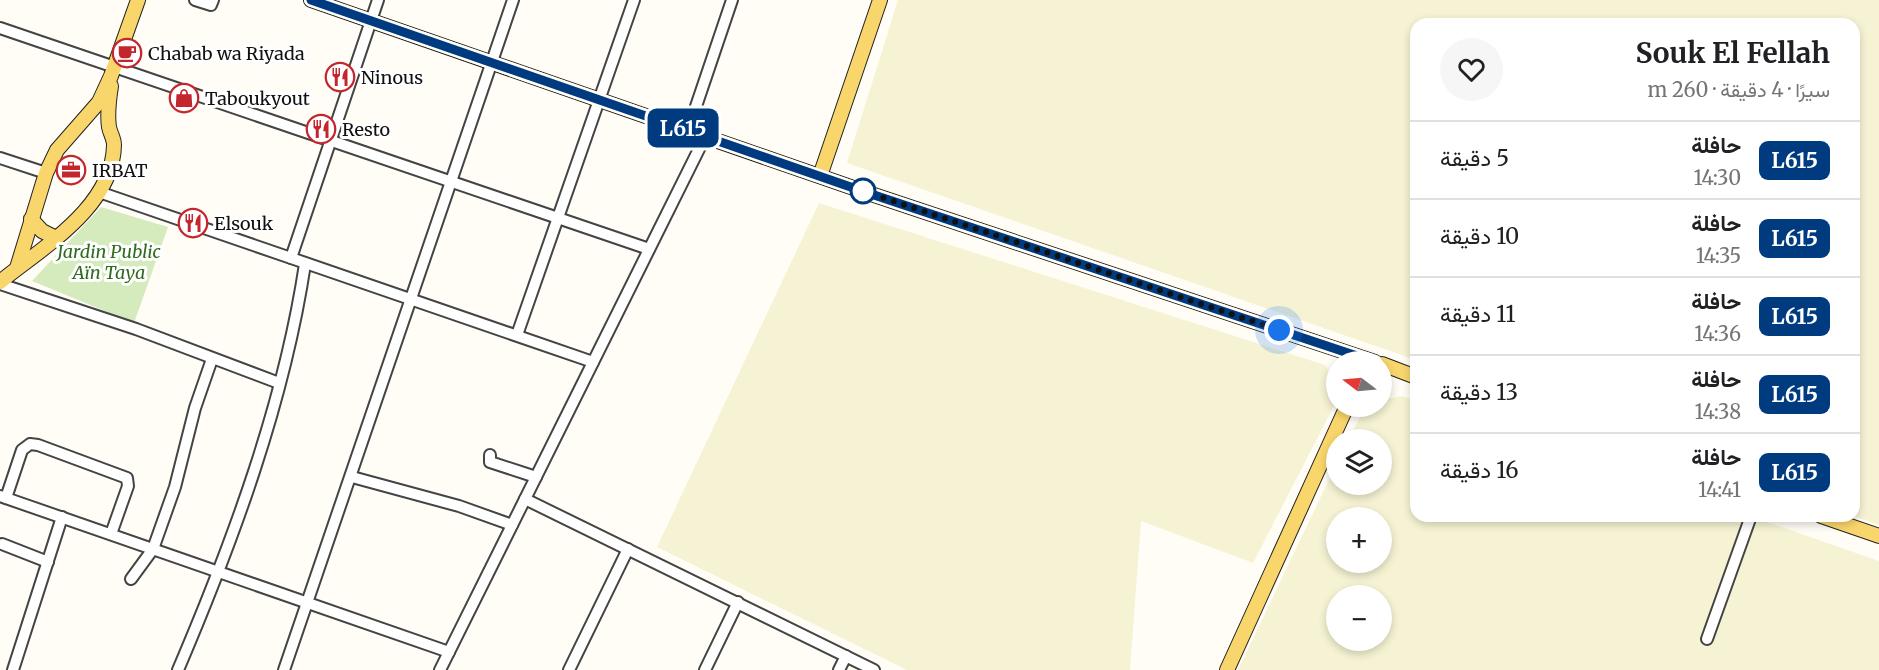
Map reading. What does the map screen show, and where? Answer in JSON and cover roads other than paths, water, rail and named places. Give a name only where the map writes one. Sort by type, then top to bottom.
[{"type":"main road","points":[[17,268],[46,173],[57,150],[72,130],[99,102],[113,71],[138,0]]},
{"type":"main road","points":[[311,0],[820,176],[1340,351]]},
{"type":"main road","points":[[820,176],[880,0]]},
{"type":"main road","points":[[0,283],[56,238],[99,192],[111,163],[114,143],[109,127],[113,71]]},
{"type":"main road","points":[[85,118],[98,120],[109,127]]},
{"type":"main road","points":[[31,219],[42,231],[56,238]]},
{"type":"main road","points":[[1392,369],[1410,375]]},
{"type":"main road","points":[[1227,670],[1342,417]]},
{"type":"main road","points":[[1838,522],[1879,536]]},
{"type":"street","points":[[195,0],[211,5],[213,0]]},
{"type":"street","points":[[291,258],[378,0]]},
{"type":"street","points":[[284,670],[352,477],[513,0]]},
{"type":"street","points":[[517,335],[634,0]]},
{"type":"street","points":[[688,130],[732,0]]},
{"type":"street","points":[[0,28],[113,71],[332,140],[649,249]]},
{"type":"street","points":[[440,670],[706,135]]},
{"type":"street","points":[[0,158],[46,173]]},
{"type":"street","points":[[99,192],[593,362]]},
{"type":"street","points":[[177,670],[248,489],[279,383],[299,302],[305,264]]},
{"type":"street","points":[[0,283],[136,329],[279,383]]},
{"type":"street","points":[[131,579],[153,549],[175,487],[195,408],[212,359]]},
{"type":"street","points":[[111,534],[128,486],[127,478],[38,445],[30,444],[22,450],[3,497],[449,652]]},
{"type":"street","points":[[490,455],[490,462],[536,477]]},
{"type":"street","points":[[352,477],[459,506],[512,525]]},
{"type":"street","points":[[525,499],[874,670]]},
{"type":"street","points":[[13,670],[62,517]]},
{"type":"street","points":[[1707,639],[1749,522]]},
{"type":"street","points":[[2,544],[48,562]]},
{"type":"street","points":[[569,670],[628,549]]},
{"type":"street","points":[[705,670],[738,602]]},
{"type":"street","points":[[839,670],[846,656]]},
{"type":"place","name":"Chabab wa Riyada","points":[[127,53]]},
{"type":"place","name":"Ninous","points":[[340,77]]},
{"type":"place","name":"Taboukyout","points":[[184,98]]},
{"type":"place","name":"Resto","points":[[321,129]]},
{"type":"place","name":"IRBAT","points":[[71,170]]},
{"type":"place","name":"Elsouk","points":[[193,223]]},
{"type":"park label","name":"Jardin Public Aïn Taya","points":[[109,261]]}]
